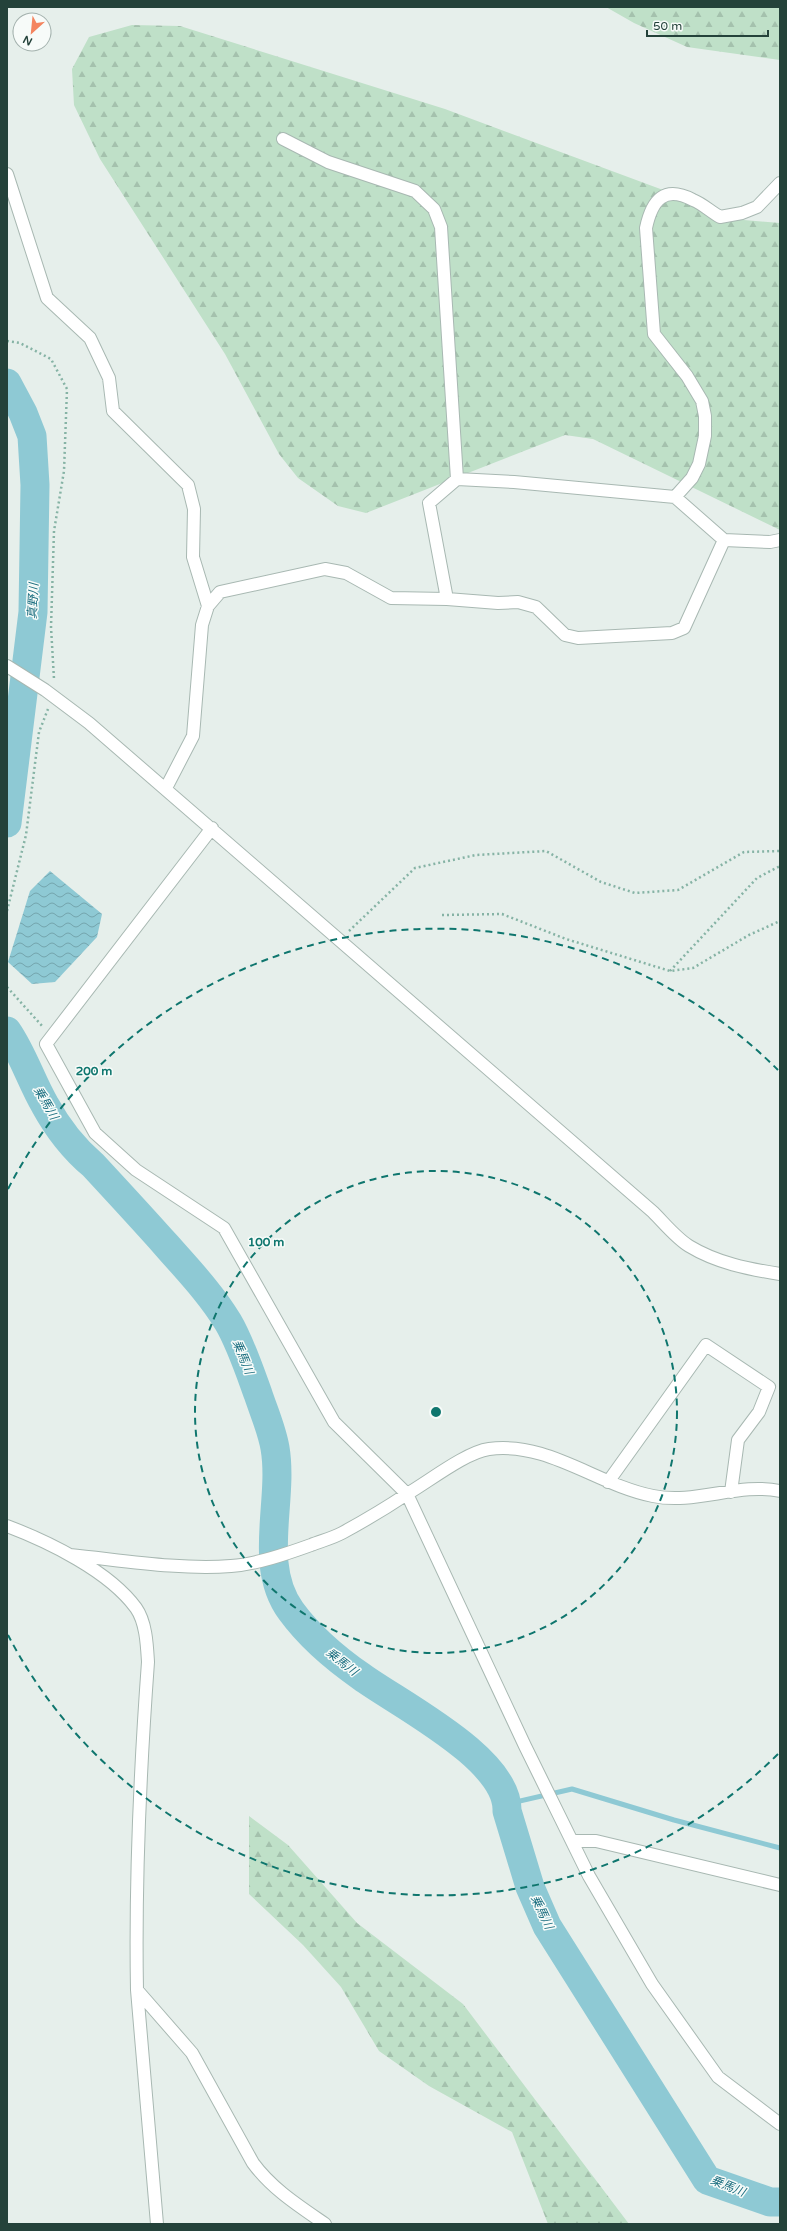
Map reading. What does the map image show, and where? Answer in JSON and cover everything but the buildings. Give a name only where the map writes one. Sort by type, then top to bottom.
[{"type":"street","points":[[283,139],[328,162],[415,191],[434,209],[441,227],[456,479]]},
{"type":"street","points":[[7,174],[48,298],[90,338],[109,378],[112,411],[188,485],[194,509],[193,557],[208,606]]},
{"type":"street","points":[[675,497],[692,478],[699,464],[705,436],[705,416],[702,401],[687,376],[654,334],[646,228],[649,213],[656,199],[671,193],[693,200],[720,217],[742,213],[757,207],[780,183]]},
{"type":"street","points":[[447,599],[429,503],[456,479],[514,482],[675,497],[724,540],[770,542],[780,540]]},
{"type":"street","points":[[166,788],[193,736],[202,625],[208,606],[220,592],[325,568],[346,573],[391,598],[447,599],[498,603],[518,602],[536,607],[565,635],[578,638],[672,633],[684,628],[724,540]]},
{"type":"street","points":[[7,666],[49,693],[89,723],[166,788],[653,1212],[688,1245],[714,1259],[745,1268],[780,1274]]},
{"type":"street","points":[[212,828],[46,1044],[95,1133],[136,1170],[224,1228],[334,1422],[407,1494],[524,1746],[589,1876],[652,1984],[718,2077],[780,2124]]},
{"type":"street","points":[[608,1482],[706,1345],[769,1387],[759,1412],[738,1440],[731,1492]]},
{"type":"street","points":[[68,1555],[194,1566],[232,1566],[298,1550],[341,1534],[407,1494],[454,1463],[487,1449],[525,1448],[563,1462],[623,1488],[655,1496],[679,1497],[765,1488],[780,1491]]},
{"type":"street","points":[[7,1526],[68,1555],[111,1582],[136,1609],[146,1638],[148,1662],[137,1847],[137,1990],[157,2224]]},
{"type":"street","points":[[572,1841],[596,1841],[780,1885]]},
{"type":"street","points":[[137,1990],[192,2053],[253,2164],[263,2177],[286,2197],[325,2224]]},
{"type":"path","points":[[7,341],[20,343],[51,359],[67,389],[64,471],[54,531],[51,627],[54,662],[49,693],[39,732],[26,835],[7,911]]},
{"type":"path","points":[[340,940],[415,868],[476,855],[546,851],[601,882],[635,893],[678,890],[744,852],[780,851]]},
{"type":"path","points":[[670,971],[757,878],[780,866]]},
{"type":"path","points":[[442,915],[502,914],[566,939],[670,971],[693,968],[749,935],[780,921]]},
{"type":"path","points":[[7,987],[51,1037]]},
{"type":"green space","points":[[606,7],[780,7],[780,60],[687,47],[634,23]]},
{"type":"green space","points":[[132,25],[180,26],[445,109],[744,220],[780,223],[780,530],[593,439],[565,435],[366,513],[338,506],[298,478],[279,454],[225,354],[100,159],[74,105],[72,69],[89,37]]},
{"type":"green space","points":[[249,1816],[288,1845],[357,1923],[463,2004],[629,2224],[548,2224],[512,2132],[429,2086],[379,2051],[341,1987],[303,1945],[249,1894]]},
{"type":"water","points":[[50,871],[102,914],[97,937],[55,982],[32,984],[8,962],[30,891]]},
{"type":"waterway","name":"真野川","points":[[7,383],[23,413],[32,436],[35,485],[33,612],[7,823]]},
{"type":"waterway","name":"乗馬川","points":[[7,1031],[18,1049],[40,1096],[60,1129],[207,1292],[228,1322],[241,1348],[274,1441],[277,1468],[273,1553],[275,1574],[281,1593],[291,1611],[306,1630],[343,1663],[449,1735],[472,1753],[490,1772],[503,1791],[507,1811],[530,1887],[547,1926],[707,2180],[770,2202],[780,2202]]},
{"type":"waterway","points":[[507,1804],[572,1789],[674,1820],[780,1848]]}]
